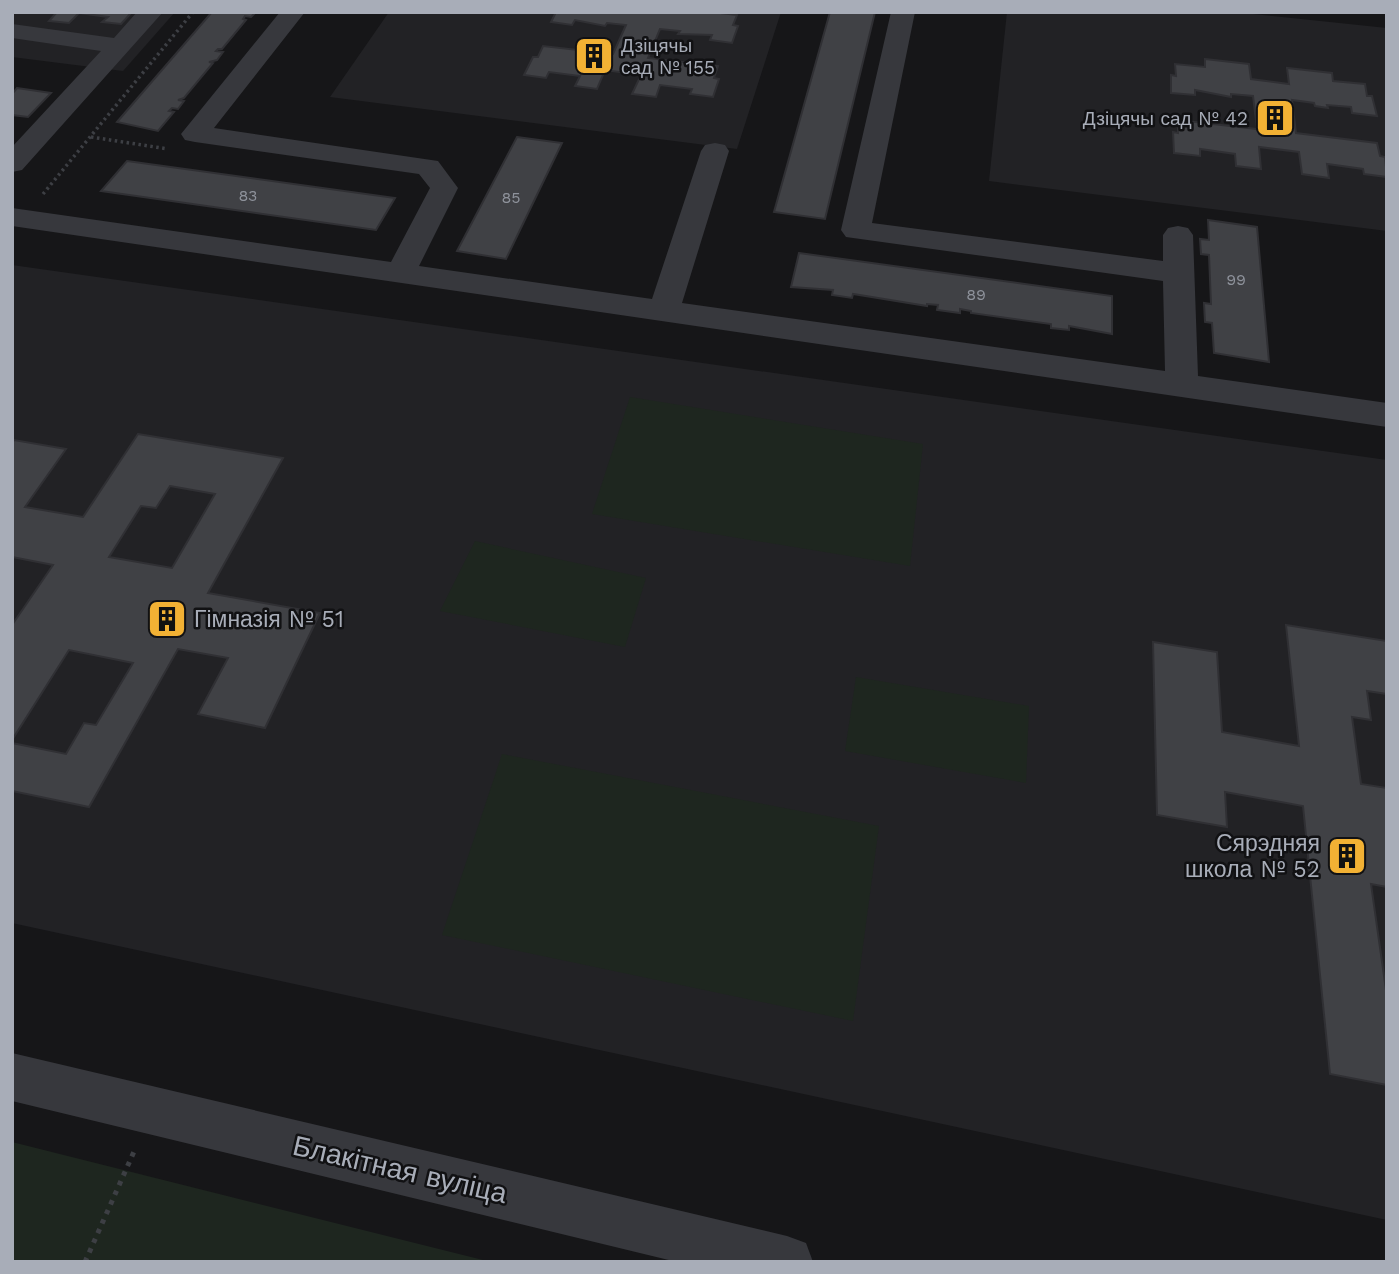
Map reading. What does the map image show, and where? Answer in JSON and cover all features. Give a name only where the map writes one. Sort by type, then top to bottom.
[{"type":"street","points":[[12,164],[151,12]]},
{"type":"street","points":[[195,134],[293,12]]},
{"type":"street","points":[[903,12],[856,230],[1178,273]]},
{"type":"street","points":[[12,31],[119,46]]},
{"type":"street","points":[[195,134],[428,166],[444,188],[400,273]]},
{"type":"street","points":[[664,310],[715,150]]},
{"type":"street","points":[[17,218],[1387,415]]},
{"type":"street","points":[[1178,235],[1182,384]]},
{"type":"street","name":"Блакітная вуліца","points":[[12,1077],[787,1262]]},
{"type":"path","points":[[17,218],[90,137],[133,81],[193,12]]},
{"type":"path","points":[[90,137],[170,149],[185,145],[195,134]]},
{"type":"path","points":[[85,1262],[153,1110]]},
{"type":"shaded area","points":[[12,12],[175,12],[123,71],[12,57]]},
{"type":"shaded area","points":[[389,12],[781,12],[737,149],[330,97]]},
{"type":"shaded area","points":[[1007,12],[1235,12],[1387,28],[1387,231],[989,181]]},
{"type":"shaded area","points":[[12,265],[1387,460],[1387,1220],[12,923]]},
{"type":"shaded area","points":[[630,397],[923,444],[910,566],[592,514]]},
{"type":"shaded area","points":[[475,541],[646,578],[625,647],[440,611]]},
{"type":"shaded area","points":[[856,677],[1029,706],[1026,783],[845,751]]},
{"type":"shaded area","points":[[502,754],[879,826],[853,1021],[442,935]]},
{"type":"shaded area","points":[[12,1142],[491,1262],[12,1262]]},
{"type":"building","points":[[57,12],[132,12],[121,24],[102,22],[108,17],[79,13],[69,23],[49,21]]},
{"type":"building","points":[[212,12],[256,12],[251,17],[245,16],[243,19],[246,20],[222,49],[216,51],[223,52],[217,60],[209,62],[213,63],[184,98],[178,100],[184,101],[178,109],[172,108],[169,111],[174,112],[158,131],[117,122]]},
{"type":"building","name":"Дзіцячы сад № 155","points":[[556,12],[712,12],[737,15],[733,25],[738,26],[732,43],[710,40],[712,35],[678,34],[680,31],[660,29],[648,58],[718,66],[714,78],[719,79],[713,97],[690,94],[692,89],[660,85],[656,97],[632,94],[641,75],[605,70],[597,89],[575,86],[580,76],[549,72],[546,78],[524,75],[533,57],[538,57],[543,46],[613,54],[626,25],[607,23],[605,26],[575,20],[572,25],[551,22]]},
{"type":"building","points":[[830,12],[875,12],[825,219],[774,212]]},
{"type":"building","name":"Дзіцячы сад № 42","points":[[1205,59],[1249,64],[1251,79],[1289,84],[1287,68],[1332,73],[1333,81],[1365,84],[1367,96],[1372,96],[1377,116],[1352,113],[1351,107],[1327,105],[1328,108],[1292,100],[1296,133],[1377,143],[1380,156],[1385,157],[1387,177],[1364,174],[1363,169],[1327,164],[1329,178],[1302,174],[1299,152],[1259,147],[1261,169],[1236,166],[1235,154],[1200,149],[1200,156],[1174,153],[1173,132],[1178,133],[1178,120],[1257,129],[1253,96],[1231,94],[1231,97],[1195,90],[1195,95],[1171,93],[1171,75],[1176,76],[1175,64],[1205,67]]},
{"type":"building","points":[[17,88],[51,93],[28,117],[12,115],[12,94]]},
{"type":"building","points":[[517,137],[562,143],[506,259],[457,251]]},
{"type":"building","points":[[127,161],[395,198],[376,230],[101,191]]},
{"type":"building","points":[[1208,220],[1257,227],[1269,362],[1214,353],[1212,323],[1205,322],[1204,303],[1211,304],[1209,255],[1201,254],[1200,239],[1209,240]]},
{"type":"building","points":[[799,253],[1112,296],[1112,334],[1069,326],[1069,330],[1051,328],[1051,324],[971,313],[960,309],[960,313],[937,310],[938,305],[927,306],[853,294],[852,298],[832,295],[833,290],[791,287]]},
{"type":"building","name":"Гімназія № 51","points":[[138,434],[283,458],[208,593],[320,613],[265,728],[198,714],[228,658],[178,649],[89,807],[12,791],[12,743],[66,754],[84,723],[96,725],[133,663],[69,650],[12,740],[12,625],[53,565],[12,557],[14,440],[66,449],[25,507],[83,517]],"holes":[[[170,486],[215,494],[172,568],[109,557],[141,506],[156,508]]]},
{"type":"building","name":"Сярэдняя школа № 52","points":[[1286,625],[1387,641],[1387,694],[1367,691],[1371,720],[1352,717],[1361,784],[1387,788],[1387,887],[1371,884],[1387,997],[1387,1085],[1330,1074],[1303,806],[1225,792],[1227,827],[1157,815],[1153,642],[1217,652],[1222,732],[1299,746]]},
{"type":"place","name":"Дзіцячы сад № 155","points":[[594,56]]},
{"type":"place","name":"Дзіцячы сад № 42","points":[[1275,118]]},
{"type":"place","name":"Гімназія № 51","points":[[167,619]]},
{"type":"place","name":"Сярэдняя школа № 52","points":[[1347,856]]}]
